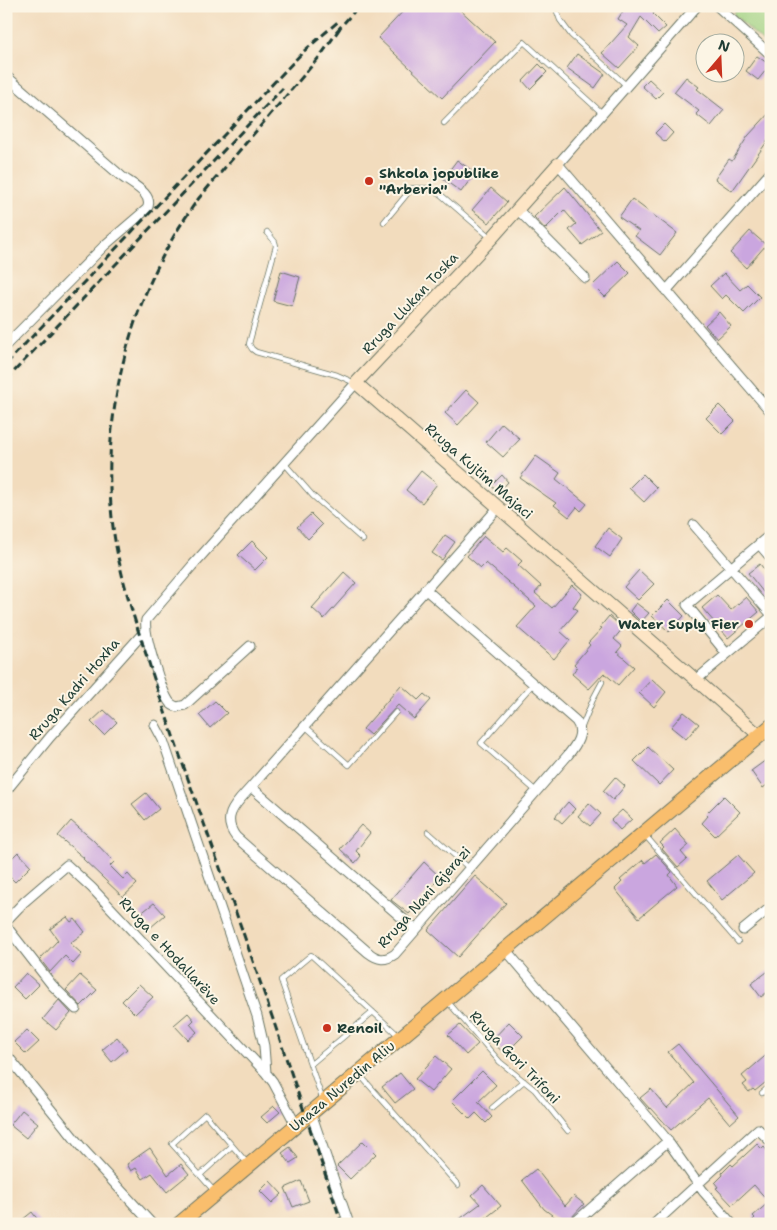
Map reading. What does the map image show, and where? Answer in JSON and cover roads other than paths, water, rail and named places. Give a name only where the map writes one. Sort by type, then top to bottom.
[{"type":"main road","name":"Unaza Nuredin Aliu","points":[[179,1224],[771,726]]},
{"type":"street","name":"Rruga Llukan Toska","points":[[145,630],[149,616],[284,463],[492,238],[697,6]]},
{"type":"street","points":[[716,6],[771,55]]},
{"type":"street","points":[[6,76],[121,176],[141,190],[147,196],[150,204],[147,209],[105,245],[6,345]]},
{"type":"street","points":[[558,164],[771,412]]},
{"type":"street","points":[[666,291],[771,172]]},
{"type":"street","points":[[518,209],[585,278]]},
{"type":"street","name":"Rruga Kujtim Majaci","points":[[356,384],[760,736]]},
{"type":"street","name":"Rruga Nani Gjerazi","points":[[498,508],[251,787],[237,804],[229,821],[231,831],[243,844],[376,958],[386,960],[416,930],[575,747],[580,732]]},
{"type":"street","points":[[694,525],[732,567],[771,615],[696,680]]},
{"type":"street","points":[[727,654],[687,605],[771,534]]},
{"type":"street","points":[[759,544],[771,558]]},
{"type":"street","points":[[425,589],[576,721],[580,732]]},
{"type":"street","points":[[145,630],[160,679],[170,703],[177,707],[185,705],[250,646]]},
{"type":"street","name":"Rruga Kadri Hoxha","points":[[6,790],[50,737],[145,630]]},
{"type":"street","points":[[155,725],[163,740],[257,1016],[264,1046],[266,1073]]},
{"type":"street","points":[[251,787],[416,930]]},
{"type":"street","name":"Rruga e Hodallarëve","points":[[6,921],[24,902],[67,865],[92,888],[266,1073],[273,1082],[296,1126]]},
{"type":"street","points":[[743,930],[771,907]]},
{"type":"street","points":[[6,926],[52,985],[76,1009]]},
{"type":"street","points":[[505,949],[668,1141],[698,1184],[732,1224]]},
{"type":"street","points":[[6,1054],[82,1148],[152,1224]]},
{"type":"street","points":[[311,1113],[349,1224]]},
{"type":"street","points":[[654,1224],[758,1129],[771,1142]]},
{"type":"street","points":[[572,1224],[668,1141]]},
{"type":"lane","points":[[555,6],[560,20],[571,35],[627,86]]},
{"type":"lane","points":[[444,123],[524,42],[602,113]]},
{"type":"lane","points":[[384,222],[412,188],[428,188],[440,194],[492,238]]},
{"type":"lane","name":"Rruga Kujtim Majaci","points":[[267,232],[276,242],[276,246],[249,344],[252,349],[264,355],[337,375],[356,384]]},
{"type":"lane","points":[[284,463],[314,496],[363,540]]},
{"type":"lane","points":[[580,732],[602,682]]},
{"type":"lane","points":[[533,684],[481,743],[537,791]]},
{"type":"lane","points":[[305,726],[350,765],[396,712]]},
{"type":"lane","points":[[428,832],[469,868]]},
{"type":"lane","points":[[643,833],[738,942]]},
{"type":"lane","points":[[324,1102],[281,980],[311,955],[400,1037]]},
{"type":"lane","name":"Rruga Gori Trifoni","points":[[445,999],[500,1062],[535,1090],[568,1131]]},
{"type":"lane","points":[[311,1064],[373,1012]]},
{"type":"lane","points":[[358,1073],[458,1185]]},
{"type":"lane","points":[[492,1108],[524,1081]]},
{"type":"lane","points":[[762,1093],[771,1085]]},
{"type":"lane","points":[[216,1193],[172,1144],[205,1114],[249,1165]]},
{"type":"lane","points":[[200,1175],[232,1146]]},
{"type":"railway","points":[[336,32],[359,6]]},
{"type":"railway","points":[[6,364],[303,52],[340,20]]},
{"type":"railway","points":[[340,28],[321,55],[199,198],[175,234],[155,272],[138,312],[125,354],[116,397],[111,440],[110,484],[116,544],[123,579],[138,630],[342,1224]]},
{"type":"railway","points":[[6,380],[283,88]]},
{"type":"place","name":"Shkola jopublike \"Arberia\"","points":[[369,181]]},
{"type":"place","name":"Water Suply Fier","points":[[749,624]]},
{"type":"place","name":"Renoil","points":[[327,1028]]}]
